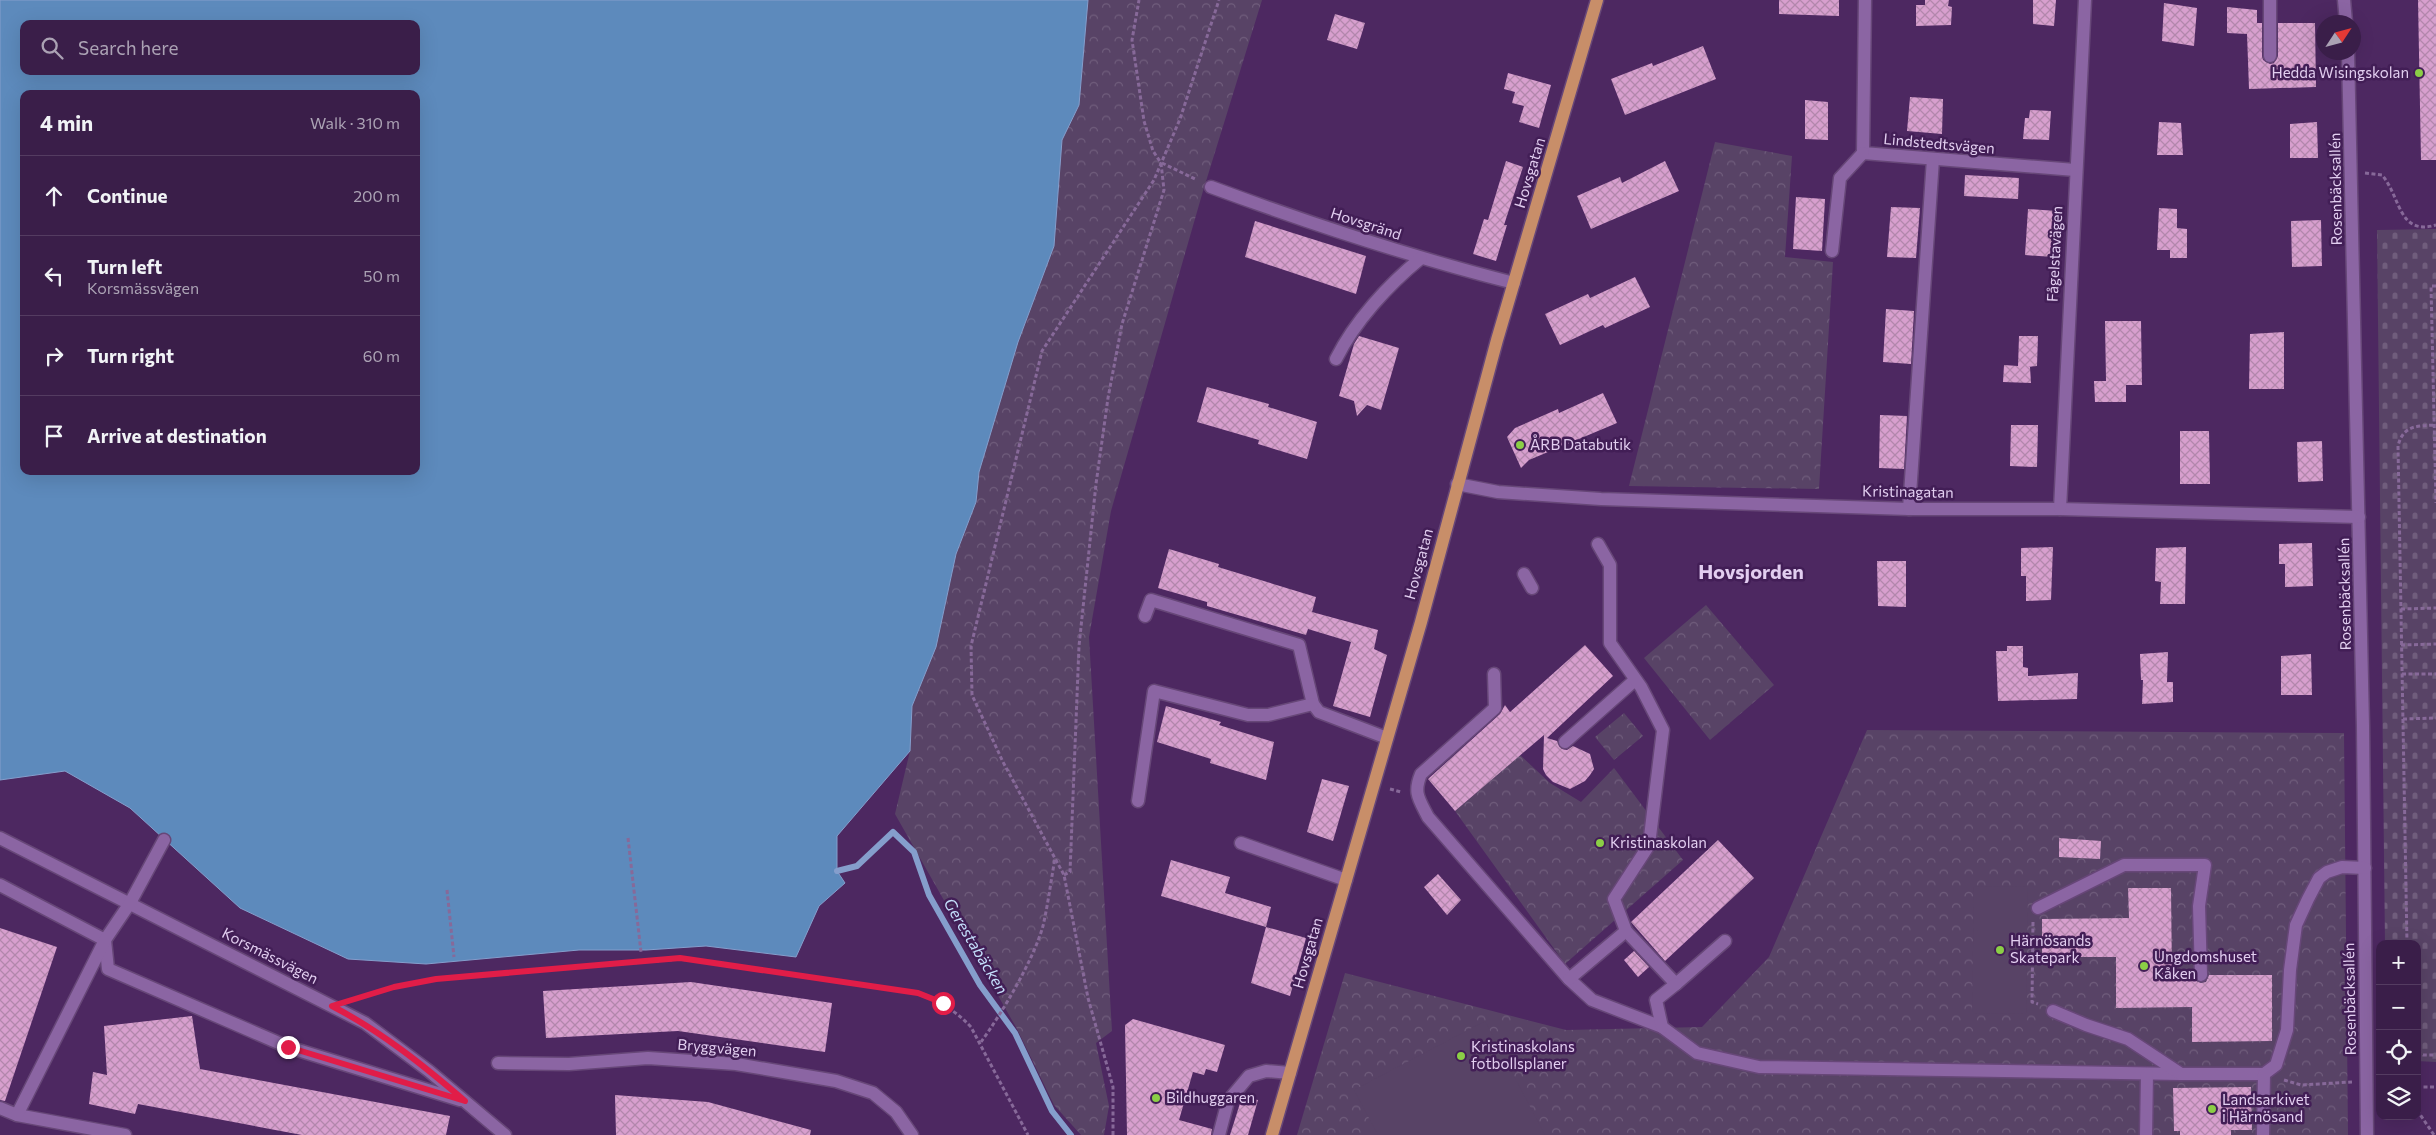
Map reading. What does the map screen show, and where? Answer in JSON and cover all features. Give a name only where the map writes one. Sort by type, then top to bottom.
[{"type":"main road","name":"Hovsgatan","points":[[1272,1135],[1421,622],[1457,484],[1597,0]]},
{"type":"street","name":"Lindstedtsvägen","points":[[1865,0],[1863,153],[2075,170]]},
{"type":"street","name":"Fågelstavägen","points":[[2060,510],[2075,170],[2085,0]]},
{"type":"street","points":[[2270,0],[2270,56]]},
{"type":"street","points":[[2344,0],[2345,15]]},
{"type":"street","name":"Rosenbäcksallén","points":[[2348,60],[2359,517],[2367,1135]]},
{"type":"street","points":[[1832,252],[1840,178],[1863,153]]},
{"type":"street","points":[[1909,509],[1933,159]]},
{"type":"street","name":"Hovsgränd","points":[[1211,187],[1301,220],[1421,258],[1514,283]]},
{"type":"street","points":[[1336,359],[1346,339],[1368,312],[1403,273],[1421,258]]},
{"type":"street","name":"Kristinagatan","points":[[1457,484],[1498,492],[1601,499],[1909,509],[2060,510],[2359,517]]},
{"type":"street","points":[[1598,544],[1610,565],[1610,643],[1635,680],[1664,730],[1649,845],[1614,899],[1626,931],[1676,984]]},
{"type":"street","points":[[1524,574],[1532,588]]},
{"type":"street","points":[[1144,616],[1151,600],[1299,645],[1313,704],[1319,712],[1387,738]]},
{"type":"street","points":[[1494,674],[1495,708],[1421,774],[1416,786],[1417,795],[1428,817],[1569,979],[1592,1000],[1662,1027],[1697,1053],[1760,1067],[2147,1074],[2264,1074],[2276,1065],[2288,1030],[2290,970],[2296,925],[2308,899],[2319,878],[2327,872],[2342,868],[2365,868]]},
{"type":"street","points":[[1565,742],[1635,680]]},
{"type":"street","points":[[1138,801],[1154,691],[1248,715],[1268,715],[1313,704]]},
{"type":"street","name":"Korsmässvägen","points":[[0,838],[365,1023],[392,1041],[505,1135]]},
{"type":"street","points":[[17,1115],[105,940],[130,903],[164,840]]},
{"type":"street","points":[[1241,843],[1346,880]]},
{"type":"street","points":[[2038,908],[2124,865],[2205,865],[2199,906],[2201,975]]},
{"type":"street","points":[[0,885],[105,940]]},
{"type":"street","points":[[1569,979],[1626,931]]},
{"type":"street","points":[[105,940],[108,969],[288,1047],[465,1101]]},
{"type":"street","points":[[1662,1027],[1656,1000],[1725,941]]},
{"type":"street","points":[[2053,1011],[2086,1025],[2128,1039],[2180,1074]]},
{"type":"street","name":"Bryggvägen","points":[[498,1063],[569,1064],[648,1058],[736,1064],[836,1081],[873,1093],[896,1112],[912,1135]]},
{"type":"street","points":[[1219,1135],[1228,1100],[1249,1076],[1266,1071],[1290,1074]]},
{"type":"street","points":[[2146,1135],[2147,1074]]},
{"type":"street","points":[[2263,1135],[2264,1074]]},
{"type":"street","points":[[0,1108],[17,1115],[125,1135]]},
{"type":"path","points":[[1139,0],[1132,40],[1144,122],[1153,151],[1162,163],[1211,187]]},
{"type":"path","points":[[1113,1135],[1113,1087],[1088,998],[1070,917],[1064,875],[1003,762],[972,695],[971,646],[1042,351],[1154,180],[1180,119],[1219,0]]},
{"type":"path","points":[[1064,875],[1070,872],[1079,646],[1097,474],[1108,398],[1122,324],[1164,190],[1162,163]]},
{"type":"path","points":[[2352,172],[2382,175],[2390,184],[2401,212],[2408,223],[2423,229],[2436,225]]},
{"type":"path","points":[[2436,286],[2431,286],[2436,503]]},
{"type":"path","points":[[2407,940],[2398,446],[2400,437],[2412,426],[2435,425]]},
{"type":"path","points":[[2401,609],[2436,608]]},
{"type":"path","points":[[2402,645],[2436,644]]},
{"type":"path","points":[[2402,674],[2436,674]]},
{"type":"path","points":[[2403,719],[2436,718]]},
{"type":"path","points":[[628,838],[641,952]]},
{"type":"path","points":[[981,1042],[997,1020],[1011,994],[1042,927],[1055,857]]},
{"type":"path","points":[[447,890],[454,957]]},
{"type":"path","points":[[2038,908],[2033,915],[2032,1002],[2053,1011]]},
{"type":"path","points":[[332,1006],[394,987],[436,979],[680,958],[918,993],[943,1003],[958,1013],[972,1027],[1028,1135]]},
{"type":"path","points":[[2421,1054],[2436,1055]]},
{"type":"path","points":[[2264,1074],[2301,1085],[2347,1082]]},
{"type":"path","points":[[2421,1087],[2436,1087]]},
{"type":"path","points":[[2421,1116],[2434,1135]]},
{"type":"green space","points":[[1088,0],[1262,0],[1203,191],[1111,511],[1089,637],[1112,1031],[1096,1043],[1109,1106],[1104,1135],[1081,1135],[1054,1105],[1017,1029],[895,814],[910,751],[912,706],[936,647],[956,554],[976,502],[979,472],[1018,342],[1054,246],[1062,140],[1079,105]]},
{"type":"green space","points":[[1715,142],[1792,156],[1785,257],[1833,262],[1819,489],[1629,486]]},
{"type":"green space","points":[[2436,229],[2436,1062],[2421,1061],[2421,940],[2385,940],[2377,230]]},
{"type":"green space","points":[[1706,605],[1774,685],[1710,740],[1644,658]]},
{"type":"green space","points":[[1624,713],[1643,736],[1614,760],[1595,737]]},
{"type":"green space","points":[[1867,730],[2344,733],[2348,1135],[1297,1135],[1345,973],[1566,1030],[1702,1027],[1769,957]]},
{"type":"green space","points":[[1520,755],[1550,783],[1581,802],[1614,768],[1683,860],[1565,964],[1455,811]]},
{"type":"green space","name":"Härnösands Skatepark","points":[[1974,886],[2028,887],[2026,1014],[1972,1013]]},
{"type":"green space","name":"Kristinaskolans fotbollsplaner","points":[[1485,1021],[1545,1135],[1378,1135],[1354,1090]]},
{"type":"water","points":[[0,0],[1088,0],[1079,105],[1062,140],[1054,246],[1018,342],[979,472],[976,502],[956,554],[936,647],[912,706],[910,751],[837,836],[837,871],[845,883],[819,906],[796,957],[706,946],[646,950],[579,950],[426,964],[348,959],[240,908],[130,808],[65,771],[0,780]]},
{"type":"building","points":[[1779,0],[1839,0],[1839,16],[1779,14]]},
{"type":"building","points":[[1925,0],[1949,0],[1948,6],[1952,7],[1951,25],[1916,26],[1916,5],[1925,5]]},
{"type":"building","points":[[2033,0],[2056,0],[2054,26],[2033,24]]},
{"type":"building","points":[[2418,0],[2436,0],[2436,160],[2421,160]]},
{"type":"building","points":[[2164,3],[2197,8],[2194,46],[2162,41]]},
{"type":"building","points":[[2227,7],[2257,10],[2257,23],[2262,23],[2262,56],[2263,60],[2270,64],[2274,63],[2278,56],[2278,23],[2315,23],[2316,87],[2249,89],[2247,34],[2227,33]]},
{"type":"building","points":[[1335,14],[1365,23],[1357,49],[1327,40]]},
{"type":"building","points":[[1703,46],[1716,79],[1625,115],[1611,79],[1652,63],[1653,66]]},
{"type":"building","points":[[1508,73],[1551,85],[1539,128],[1519,122],[1524,106],[1512,103],[1515,92],[1504,89]]},
{"type":"building","points":[[1910,97],[1943,99],[1942,134],[1907,131]]},
{"type":"building","points":[[1805,100],[1828,102],[1828,140],[1805,139]]},
{"type":"building","points":[[2030,110],[2051,111],[2049,140],[2023,139],[2025,118],[2029,118]]},
{"type":"building","points":[[2159,122],[2181,123],[2183,155],[2157,155]]},
{"type":"building","points":[[2317,122],[2318,158],[2290,158],[2290,124]]},
{"type":"building","points":[[1506,161],[1523,167],[1504,225],[1507,225],[1496,261],[1473,254],[1484,219],[1488,220]]},
{"type":"building","points":[[1665,161],[1679,191],[1591,229],[1577,196],[1620,177],[1622,183]]},
{"type":"building","points":[[1965,175],[2019,178],[2018,199],[1964,196]]},
{"type":"building","points":[[1796,197],[1825,199],[1822,251],[1793,249]]},
{"type":"building","points":[[1891,207],[1920,208],[1916,258],[1887,257]]},
{"type":"building","points":[[2159,208],[2177,209],[2177,228],[2187,229],[2187,258],[2170,258],[2170,250],[2157,250]]},
{"type":"building","points":[[2028,209],[2057,211],[2053,257],[2025,255]]},
{"type":"building","points":[[2321,220],[2322,266],[2292,267],[2291,221]]},
{"type":"building","points":[[1255,221],[1366,256],[1356,294],[1245,257]]},
{"type":"building","points":[[1635,277],[1650,307],[1605,328],[1603,325],[1560,345],[1545,314],[1588,294],[1590,298]]},
{"type":"building","points":[[1886,309],[1914,311],[1911,364],[1883,362]]},
{"type":"building","points":[[2105,321],[2141,321],[2142,385],[2126,385],[2126,402],[2095,402],[2094,381],[2106,381]]},
{"type":"building","points":[[2284,332],[2284,389],[2249,389],[2250,334]]},
{"type":"building","points":[[1359,336],[1399,348],[1381,410],[1367,405],[1357,416],[1354,401],[1339,396],[1354,344]]},
{"type":"building","points":[[2019,336],[2038,336],[2037,366],[2028,367],[2030,367],[2031,383],[2003,382],[2004,365],[2018,366]]},
{"type":"building","points":[[1207,387],[1269,404],[1268,407],[1317,422],[1307,459],[1258,444],[1259,440],[1197,422]]},
{"type":"building","points":[[1603,393],[1617,423],[1529,460],[1521,468],[1507,437],[1515,428],[1558,409],[1559,413]]},
{"type":"building","points":[[1880,415],[1907,416],[1904,469],[1879,468]]},
{"type":"building","points":[[2011,425],[2038,425],[2037,467],[2010,466]]},
{"type":"building","points":[[2180,431],[2209,431],[2210,484],[2180,484]]},
{"type":"building","points":[[2322,441],[2323,481],[2298,482],[2297,442]]},
{"type":"building","points":[[2312,543],[2313,586],[2285,587],[2285,564],[2279,564],[2279,544]]},
{"type":"building","points":[[2053,547],[2051,600],[2026,601],[2026,576],[2021,576],[2021,548]]},
{"type":"building","points":[[2186,547],[2185,604],[2160,604],[2161,582],[2155,581],[2156,548]]},
{"type":"building","points":[[1169,549],[1219,564],[1218,567],[1316,597],[1312,612],[1378,630],[1374,649],[1387,655],[1370,717],[1333,706],[1351,642],[1308,629],[1306,635],[1207,606],[1207,602],[1158,588]]},
{"type":"building","points":[[1877,561],[1906,561],[1906,607],[1878,606]]},
{"type":"building","points":[[1585,645],[1613,676],[1547,738],[1557,741],[1562,749],[1567,750],[1573,746],[1590,754],[1594,769],[1590,775],[1585,781],[1570,789],[1553,782],[1543,769],[1544,735],[1455,811],[1428,779],[1500,714],[1505,705],[1510,712]]},
{"type":"building","points":[[2007,646],[2023,646],[2023,667],[2028,668],[2028,676],[2078,673],[2077,699],[1998,701],[1996,651],[2007,651]]},
{"type":"building","points":[[2168,652],[2167,682],[2173,682],[2173,702],[2142,704],[2143,680],[2141,680],[2140,654]]},
{"type":"building","points":[[2311,654],[2312,695],[2281,695],[2281,656]]},
{"type":"building","points":[[1166,706],[1221,722],[1219,725],[1274,742],[1266,780],[1210,763],[1211,759],[1157,742]]},
{"type":"building","points":[[1322,779],[1349,786],[1333,841],[1307,832]]},
{"type":"building","points":[[2059,838],[2101,841],[2100,859],[2059,857]]},
{"type":"building","points":[[1718,840],[1754,878],[1665,961],[1631,922]]},
{"type":"building","points":[[1171,860],[1230,877],[1225,893],[1271,907],[1266,927],[1161,896]]},
{"type":"building","points":[[1438,874],[1461,900],[1447,915],[1424,887]]},
{"type":"building","name":"Ungdomshuset Kåken","points":[[2128,888],[2171,888],[2172,976],[2193,975],[2194,980],[2201,983],[2206,982],[2209,975],[2272,975],[2272,1041],[2192,1042],[2192,1007],[2116,1008],[2116,957],[2042,957],[2042,919],[2129,918]]},
{"type":"building","points":[[1266,927],[1306,938],[1290,996],[1251,983]]},
{"type":"building","points":[[0,928],[57,947],[5,1101],[0,1100]]},
{"type":"building","points":[[1634,951],[1649,967],[1638,977],[1624,960]]},
{"type":"building","points":[[691,982],[832,1003],[825,1052],[678,1031],[546,1038],[543,991]]},
{"type":"building","points":[[192,1016],[200,1069],[450,1116],[446,1135],[302,1135],[138,1104],[135,1114],[89,1104],[93,1072],[107,1075],[104,1026]]},
{"type":"building","name":"Bildhuggaren","points":[[1133,1019],[1225,1045],[1217,1072],[1206,1069],[1204,1075],[1193,1072],[1179,1120],[1212,1129],[1211,1135],[1127,1135],[1125,1025]]},
{"type":"building","name":"Landsarkivet i Härnösand","points":[[2251,1087],[2252,1130],[2231,1130],[2231,1135],[2180,1135],[2180,1131],[2174,1131],[2173,1088]]},
{"type":"building","points":[[615,1095],[708,1102],[811,1130],[810,1135],[616,1135]]},
{"type":"building","points":[[1242,1097],[1258,1100],[1248,1135],[1230,1135]]},
{"type":"waterway","name":"Gerestabäcken","points":[[837,871],[857,866],[893,832],[914,852],[929,895],[980,985],[1015,1033],[1052,1111],[1071,1135]]},
{"type":"place","name":"Hedda Wisingskolan","points":[[2419,73]]},
{"type":"place","name":"ÅRB Databutik","points":[[1520,445]]},
{"type":"place","name":"Kristinaskolan","points":[[1600,843]]},
{"type":"place","name":"Härnösands Skatepark","points":[[2000,950]]},
{"type":"place","name":"Ungdomshuset Kåken","points":[[2144,966]]},
{"type":"place","name":"Kristinaskolans fotbollsplaner","points":[[1461,1056]]},
{"type":"place","name":"Bildhuggaren","points":[[1156,1098]]},
{"type":"place","name":"Landsarkivet i Härnösand","points":[[2212,1109]]},
{"type":"district","name":"Hovsjorden","points":[[1751,572]]},
{"type":"route","points":[[288,1047],[465,1101],[392,1041],[365,1023],[332,1006],[394,987],[436,979],[680,958],[918,993],[943,1003]]}]
